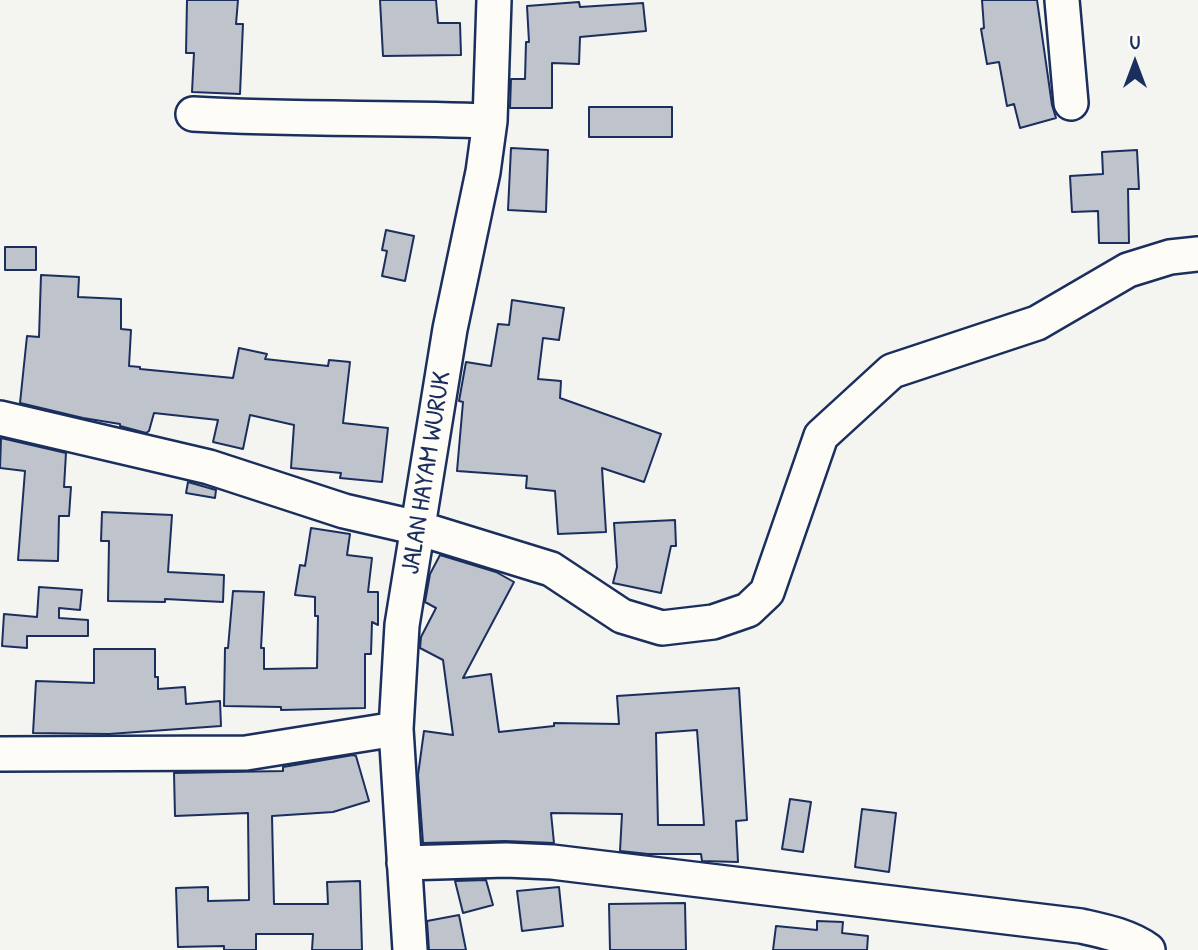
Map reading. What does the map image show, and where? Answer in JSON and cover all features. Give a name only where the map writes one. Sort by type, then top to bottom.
[{"type":"street","name":"JALAN HAYAM WURUK","points":[[410,950],[396,729],[402,625],[450,329],[490,121],[495,0]]},
{"type":"street","points":[[1062,0],[1071,103]]},
{"type":"street","points":[[193,114],[270,118],[490,121]]},
{"type":"street","points":[[0,418],[209,467],[344,511],[418,528],[551,569],[622,616],[662,628],[713,622],[748,610],[767,592],[821,436],[891,371],[1037,323],[1128,270],[1170,257],[1198,254]]},
{"type":"street","points":[[0,754],[246,753],[396,729]]},
{"type":"street","points":[[404,863],[506,860],[552,862],[739,883],[1081,926],[1110,933],[1148,950]]},
{"type":"building","points":[[187,0],[238,0],[236,24],[243,24],[240,94],[192,92],[194,53],[186,53]]},
{"type":"building","points":[[380,0],[436,0],[438,23],[460,23],[461,55],[383,56]]},
{"type":"building","points":[[982,0],[1037,0],[1056,118],[1020,128],[1014,104],[1007,106],[999,62],[987,64],[981,29],[984,28]]},
{"type":"building","points":[[579,2],[580,7],[643,3],[646,31],[580,37],[579,64],[552,63],[552,108],[510,108],[511,79],[525,79],[526,42],[529,42],[527,6]]},
{"type":"building","points":[[589,107],[672,107],[672,137],[589,137]]},
{"type":"building","points":[[511,148],[548,150],[546,212],[508,210]]},
{"type":"building","points":[[1137,150],[1139,189],[1128,189],[1129,243],[1099,243],[1098,211],[1072,212],[1070,176],[1103,174],[1102,152]]},
{"type":"building","points":[[386,230],[414,236],[405,281],[382,276],[387,251],[382,250]]},
{"type":"building","points":[[5,247],[36,247],[36,270],[5,270]]},
{"type":"building","points":[[41,275],[79,277],[78,297],[121,299],[121,329],[131,330],[129,366],[233,378],[239,348],[267,354],[265,359],[328,366],[329,360],[350,362],[343,423],[388,428],[382,482],[340,478],[341,473],[291,468],[294,425],[250,415],[243,449],[213,442],[218,420],[154,413],[146,433],[120,424],[20,403],[27,336],[39,337]]},
{"type":"building","points":[[512,300],[564,308],[559,340],[543,338],[538,379],[561,381],[560,398],[661,434],[644,482],[602,468],[606,532],[558,534],[555,491],[526,488],[527,476],[457,471],[463,402],[459,401],[466,362],[491,366],[498,324],[509,325]]},
{"type":"building","points":[[1,438],[66,453],[64,487],[71,487],[69,516],[59,516],[58,561],[18,560],[25,471],[0,468]]},
{"type":"building","points":[[188,482],[216,490],[215,498],[186,493]]},
{"type":"building","points":[[102,512],[172,515],[168,572],[224,575],[223,602],[165,599],[165,602],[108,601],[109,541],[101,541]]},
{"type":"building","points":[[675,520],[676,546],[671,546],[661,593],[613,583],[617,567],[614,523]]},
{"type":"building","points":[[311,528],[350,534],[347,555],[372,558],[368,592],[378,592],[378,625],[372,622],[371,654],[365,654],[365,708],[281,710],[281,707],[224,706],[225,648],[228,648],[233,591],[264,592],[261,648],[264,648],[264,669],[317,668],[318,616],[315,616],[315,597],[295,595],[300,565],[305,566]]},
{"type":"building","points":[[440,555],[496,572],[514,582],[463,678],[491,674],[499,732],[554,726],[554,723],[619,724],[617,696],[739,688],[747,820],[736,821],[738,862],[702,861],[701,854],[620,851],[622,814],[551,813],[554,843],[423,843],[418,775],[424,731],[453,735],[443,660],[420,648],[421,637],[436,608],[425,602],[430,574]],"holes":[[[697,730],[704,825],[658,825],[656,733]]]},
{"type":"building","points":[[39,587],[82,590],[80,610],[59,608],[59,618],[88,620],[88,636],[27,636],[27,648],[2,646],[4,614],[37,617]]},
{"type":"building","points":[[94,649],[155,649],[158,689],[185,687],[186,704],[220,701],[221,726],[109,734],[33,733],[36,681],[94,683]]},
{"type":"building","points":[[356,756],[369,801],[333,812],[272,816],[274,904],[328,904],[327,882],[360,881],[362,950],[312,950],[313,934],[256,934],[256,950],[224,950],[224,946],[178,947],[176,888],[208,887],[208,901],[249,900],[248,813],[175,816],[174,773],[283,771],[283,767]]},
{"type":"building","points":[[790,799],[811,802],[803,852],[782,849]]},
{"type":"building","points":[[862,809],[896,813],[889,872],[855,867]]},
{"type":"building","points":[[486,880],[493,905],[463,913],[455,881]]},
{"type":"building","points":[[559,887],[563,926],[522,931],[517,891]]},
{"type":"building","points":[[685,903],[686,950],[610,950],[609,904]]},
{"type":"building","points":[[459,915],[466,950],[429,950],[427,921]]},
{"type":"building","points":[[817,921],[843,922],[842,933],[868,936],[867,950],[773,950],[776,926],[817,930]]}]
